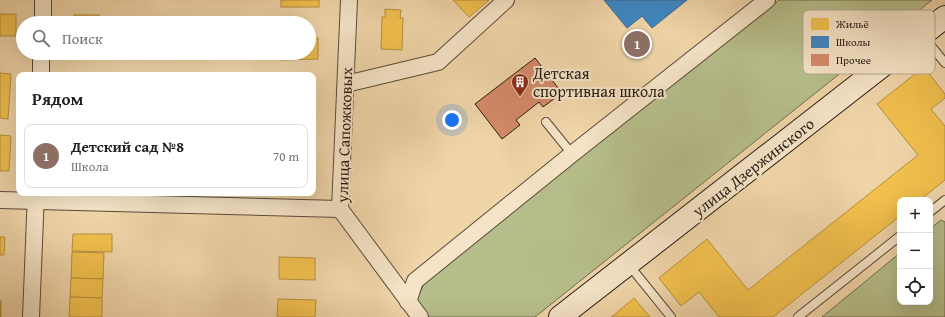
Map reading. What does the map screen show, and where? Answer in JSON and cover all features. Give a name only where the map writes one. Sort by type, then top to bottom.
[{"type":"street","points":[[43,16],[44,0]]},
{"type":"street","name":"улица Сапожковых","points":[[349,0],[340,209],[420,317]]},
{"type":"street","points":[[346,84],[438,62],[506,0]]},
{"type":"street","points":[[408,302],[415,281],[766,0]]},
{"type":"street","name":"улица Дзержинского","points":[[935,25],[945,17]]},
{"type":"street","points":[[41,60],[41,72]]},
{"type":"street","name":"улица Дзержинского","points":[[560,317],[873,74]]},
{"type":"street","points":[[0,200],[36,197],[340,209]]},
{"type":"street","points":[[31,317],[36,197]]},
{"type":"lane","points":[[935,50],[945,63]]},
{"type":"lane","points":[[546,122],[572,154]]},
{"type":"lane","points":[[933,210],[945,200]]},
{"type":"lane","points":[[798,317],[897,238]]},
{"type":"lane","points":[[629,264],[671,317]]},
{"type":"green space","points":[[779,0],[932,0],[919,10],[803,10],[803,74],[839,74],[535,317],[429,317],[417,300],[425,281]]},
{"type":"green space","points":[[941,220],[945,222],[945,317],[822,317],[897,255],[897,305],[933,305],[933,227]]},
{"type":"building: Жильё","points":[[281,0],[319,0],[319,7],[281,7]]},
{"type":"building: Жильё","points":[[453,0],[489,0],[469,17]]},
{"type":"building: Жильё","points":[[385,9],[401,10],[400,18],[403,18],[402,50],[381,49],[382,17],[385,17]]},
{"type":"building: Жильё","points":[[0,14],[16,14],[16,36],[0,36]]},
{"type":"building: Жильё","points":[[74,15],[99,15],[99,16]]},
{"type":"building: Жильё","points":[[316,38],[318,38],[318,59],[316,59]]},
{"type":"building: Жильё","points":[[0,73],[11,74],[8,119],[0,118]]},
{"type":"building: Жильё","points":[[915,74],[929,74],[945,94],[945,98],[931,109],[945,126],[945,180],[924,197],[897,197],[897,218],[773,317],[719,317],[699,292],[681,306],[659,278],[707,239],[748,290],[918,155],[877,104]]},
{"type":"building: Жильё","points":[[0,135],[11,136],[9,171],[0,171]]},
{"type":"building: Жильё","points":[[73,234],[112,234],[112,252],[72,251]]},
{"type":"building: Жильё","points":[[0,237],[5,237],[4,255],[0,255]]},
{"type":"building: Жильё","points":[[72,252],[104,253],[103,279],[71,278]]},
{"type":"building: Жильё","points":[[279,257],[315,258],[315,280],[279,279]]},
{"type":"building: Жильё","points":[[71,278],[103,279],[102,298],[70,297]]},
{"type":"building: Жильё","points":[[70,297],[102,298],[102,317],[69,317]]},
{"type":"building: Жильё","points":[[634,298],[650,317],[611,317],[614,315]]},
{"type":"building: Жильё","points":[[278,299],[316,300],[315,317],[277,317]]},
{"type":"building: Жильё","points":[[1,301],[1,317],[0,317]]},
{"type":"building: Школы","points":[[604,0],[687,0],[652,28],[642,16],[627,28]]},
{"type":"building: Прочее","name":"Детская спортивная школа","points":[[535,58],[562,93],[543,107],[539,102],[516,120],[520,125],[502,139],[475,104]]},
{"type":"place","name":"Детский сад №8","points":[[637,44]]},
{"type":"place","name":"Детская спортивная школа","points":[[520,97]]}]
